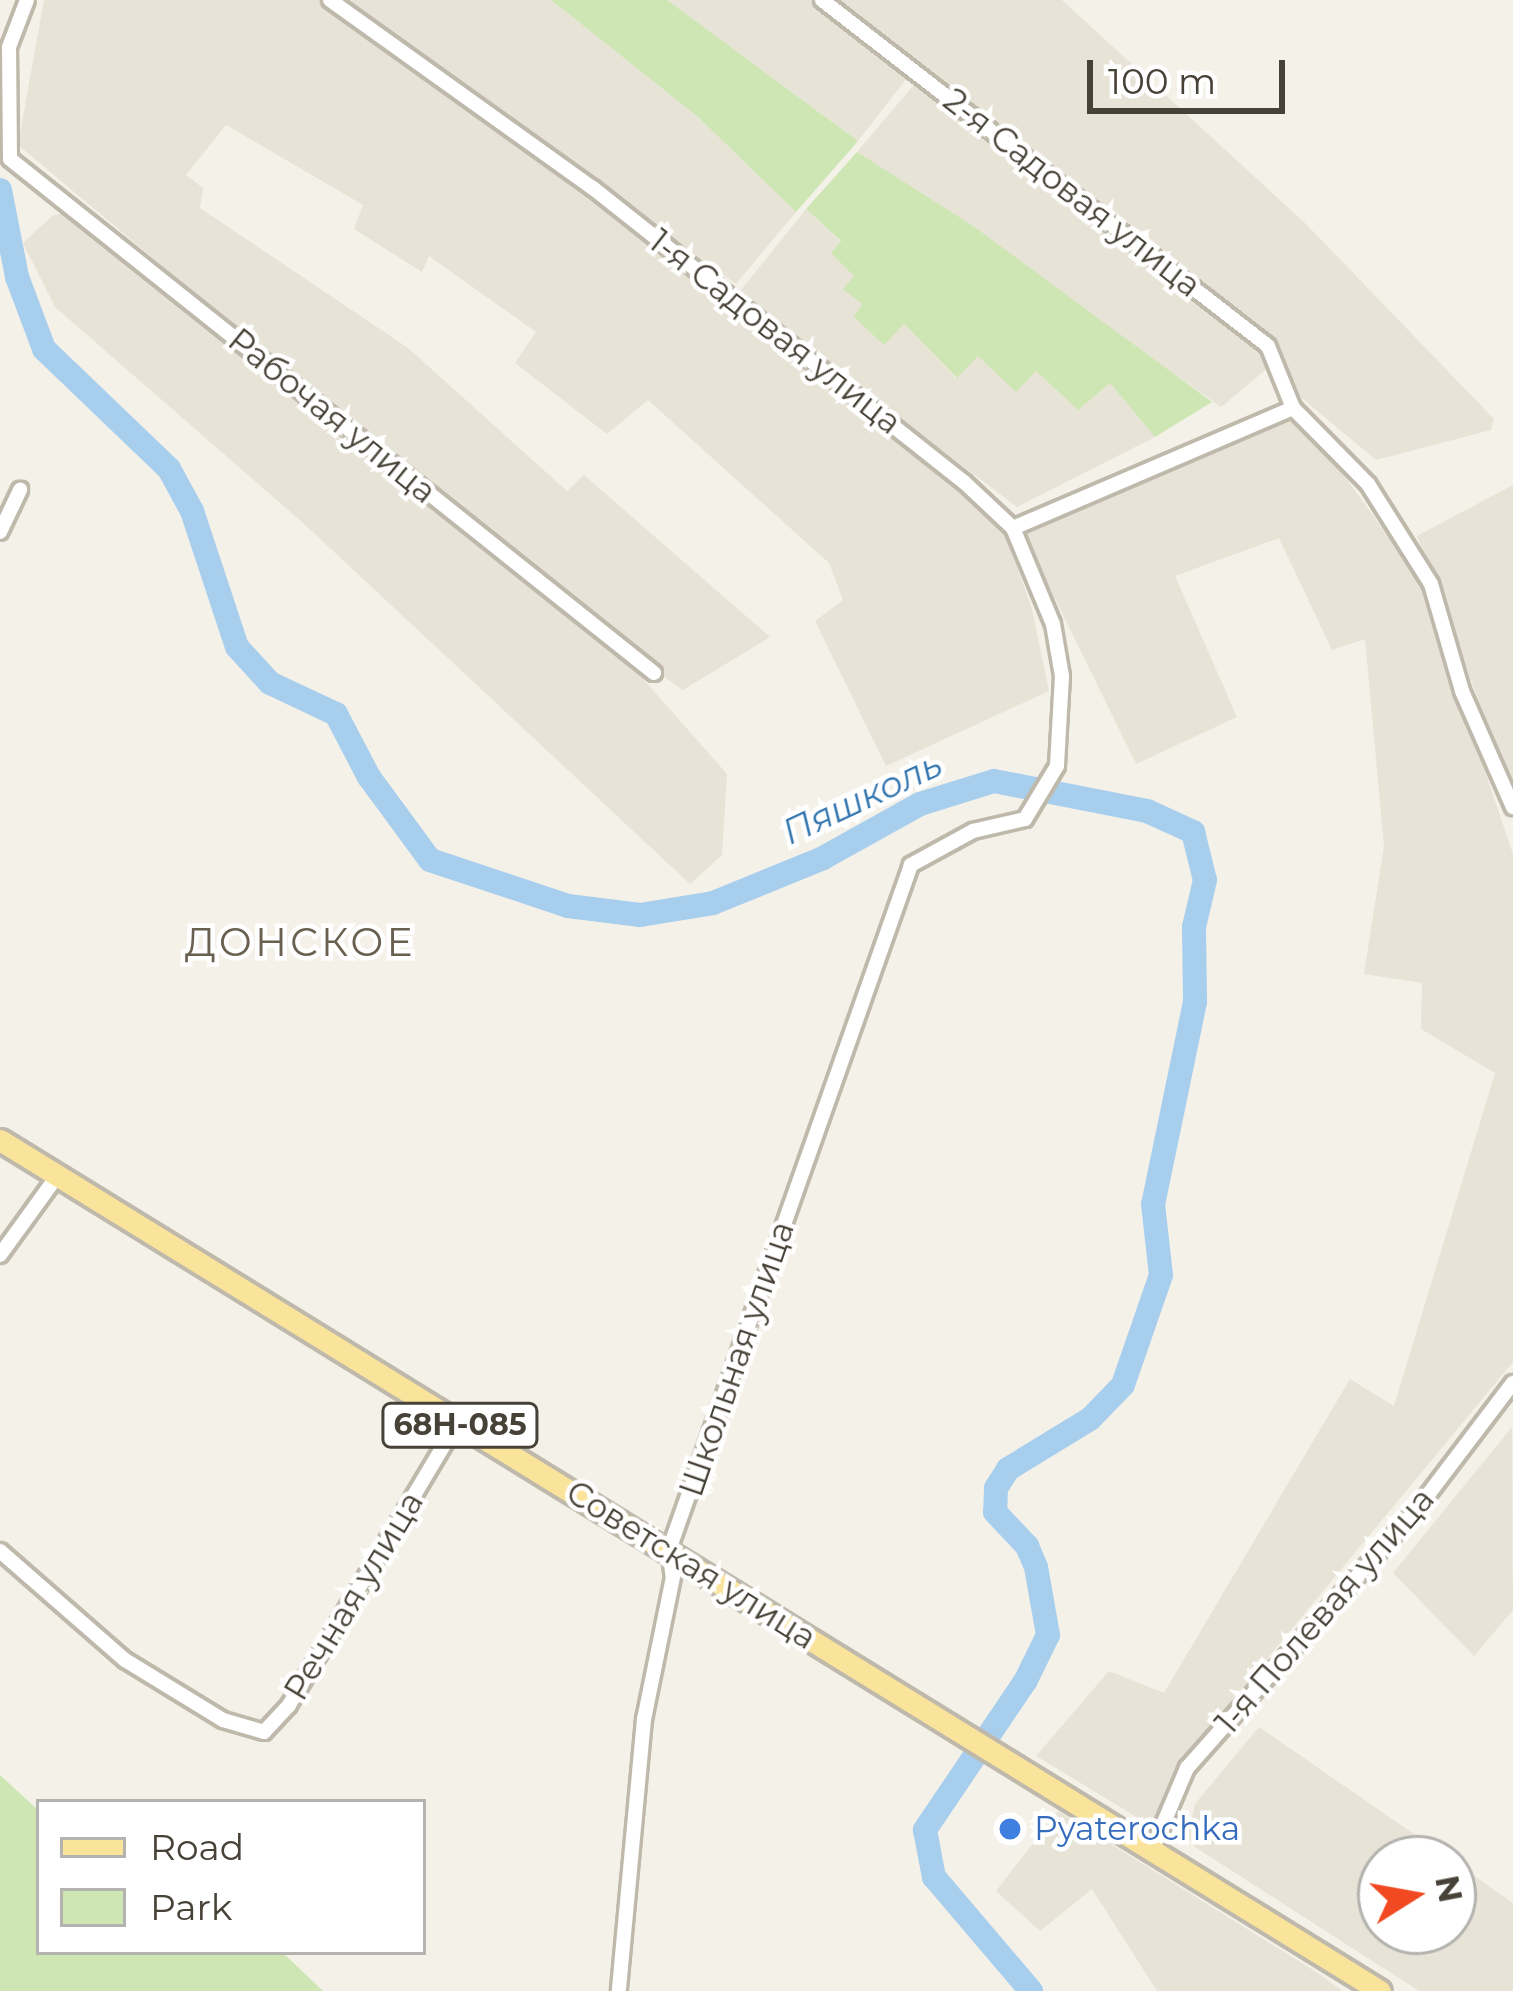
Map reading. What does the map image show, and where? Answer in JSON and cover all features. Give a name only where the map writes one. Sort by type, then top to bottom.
[{"type":"main road","name":"Советская улица","points":[[0,1140],[1380,1991]]},
{"type":"street","points":[[5,161],[9,47],[27,0]]},
{"type":"street","name":"1-я Садовая улица","points":[[331,0],[593,188],[1013,528],[1053,624],[1062,676],[1057,766],[1025,819]]},
{"type":"street","name":"2-я Садовая улица","points":[[823,0],[1268,346],[1293,408]]},
{"type":"street","name":"Рабочая улица","points":[[5,161],[654,674]]},
{"type":"street","points":[[1013,528],[1293,408],[1368,484],[1431,584],[1462,691],[1513,807]]},
{"type":"street","points":[[0,532],[20,490]]},
{"type":"street","name":"Школьная улица","points":[[619,1991],[644,1719],[673,1577],[669,1550],[911,865],[973,831],[1025,819]]},
{"type":"street","points":[[0,1255],[58,1175]]},
{"type":"street","name":"1-я Полевая улица","points":[[1153,1848],[1187,1768],[1421,1504],[1510,1394]]},
{"type":"street","name":"Речная улица","points":[[0,1551],[125,1660],[235,1726],[263,1732],[289,1705],[457,1423]]},
{"type":"shaded area","points":[[44,0],[321,0],[552,167],[948,477],[1006,536],[1032,609],[1049,691],[886,766],[815,621],[843,600],[829,563],[648,400],[607,434],[515,363],[536,332],[429,256],[422,272],[354,229],[363,205],[226,125],[186,175],[203,188],[200,208],[408,348],[567,491],[584,475],[770,637],[683,690],[607,638],[727,774],[722,855],[690,884],[302,522],[55,307],[23,243],[52,216],[67,212],[572,609],[18,145]]},
{"type":"shaded area","points":[[342,0],[551,0],[698,117],[796,212],[736,284]]},
{"type":"shaded area","points":[[667,0],[812,0],[910,74],[858,141]]},
{"type":"shaded area","points":[[830,0],[1062,0],[1306,224],[1494,419],[1491,430],[1376,460],[1291,389],[1281,348]]},
{"type":"shaded area","points":[[918,80],[1260,345],[1270,366],[1221,407],[857,152]]},
{"type":"shaded area","points":[[806,209],[841,242],[884,344],[904,324],[956,378],[977,356],[1035,370],[1078,410],[1110,383],[1155,437],[1017,507],[737,295]]},
{"type":"shaded area","points":[[1299,414],[1420,580],[1513,854],[1513,1362],[1175,1770],[1153,1827],[1036,1756],[1109,1671],[1164,1693],[1350,1379],[1394,1406],[1495,1073],[1421,1029],[1422,983],[1364,974],[1384,846],[1365,639],[1332,650],[1279,538],[1175,576],[1237,717],[1136,764],[1021,529]]},
{"type":"shaded area","points":[[1513,485],[1513,793],[1417,536]]},
{"type":"shaded area","points":[[1512,1427],[1513,1610],[1474,1656],[1393,1573]]},
{"type":"shaded area","points":[[1259,1727],[1415,1835],[1357,1835],[1357,1951],[1195,1847],[1188,1836],[1195,1804]]},
{"type":"shaded area","points":[[1058,1811],[1342,1991],[1157,1991],[1092,1889],[1040,1931],[996,1891]]},
{"type":"shaded area","points":[[1477,1878],[1513,1903],[1513,1991],[1419,1991],[1363,1955],[1477,1955]]},
{"type":"green space","points":[[551,0],[667,0],[858,141],[796,212],[698,117]]},
{"type":"green space","points":[[857,152],[973,226],[1212,402],[1155,437],[1110,383],[1078,410],[1036,371],[1016,392],[978,356],[957,378],[904,324],[884,345],[854,317],[862,304],[843,289],[854,276],[831,253],[841,241],[806,209]]},
{"type":"green space","points":[[0,1775],[36,1808],[36,1955],[285,1955],[323,1991],[0,1991]]},
{"type":"waterway","name":"Пяшколь","points":[[0,190],[17,277],[44,349],[169,469],[192,511],[237,647],[270,683],[336,714],[369,777],[430,860],[568,906],[640,915],[713,903],[823,858],[920,804],[994,781],[1147,811],[1193,832],[1205,880],[1194,927],[1195,1002],[1153,1204],[1161,1275],[1123,1385],[1090,1419],[1008,1469],[996,1488],[995,1512],[1027,1546],[1036,1567],[1048,1635],[1026,1680],[925,1830],[934,1877],[1031,1991]]},
{"type":"place","name":"Pyaterochka","points":[[1010,1829]]},
{"type":"district","name":"ДОНСКОЕ","points":[[300,942]]}]
